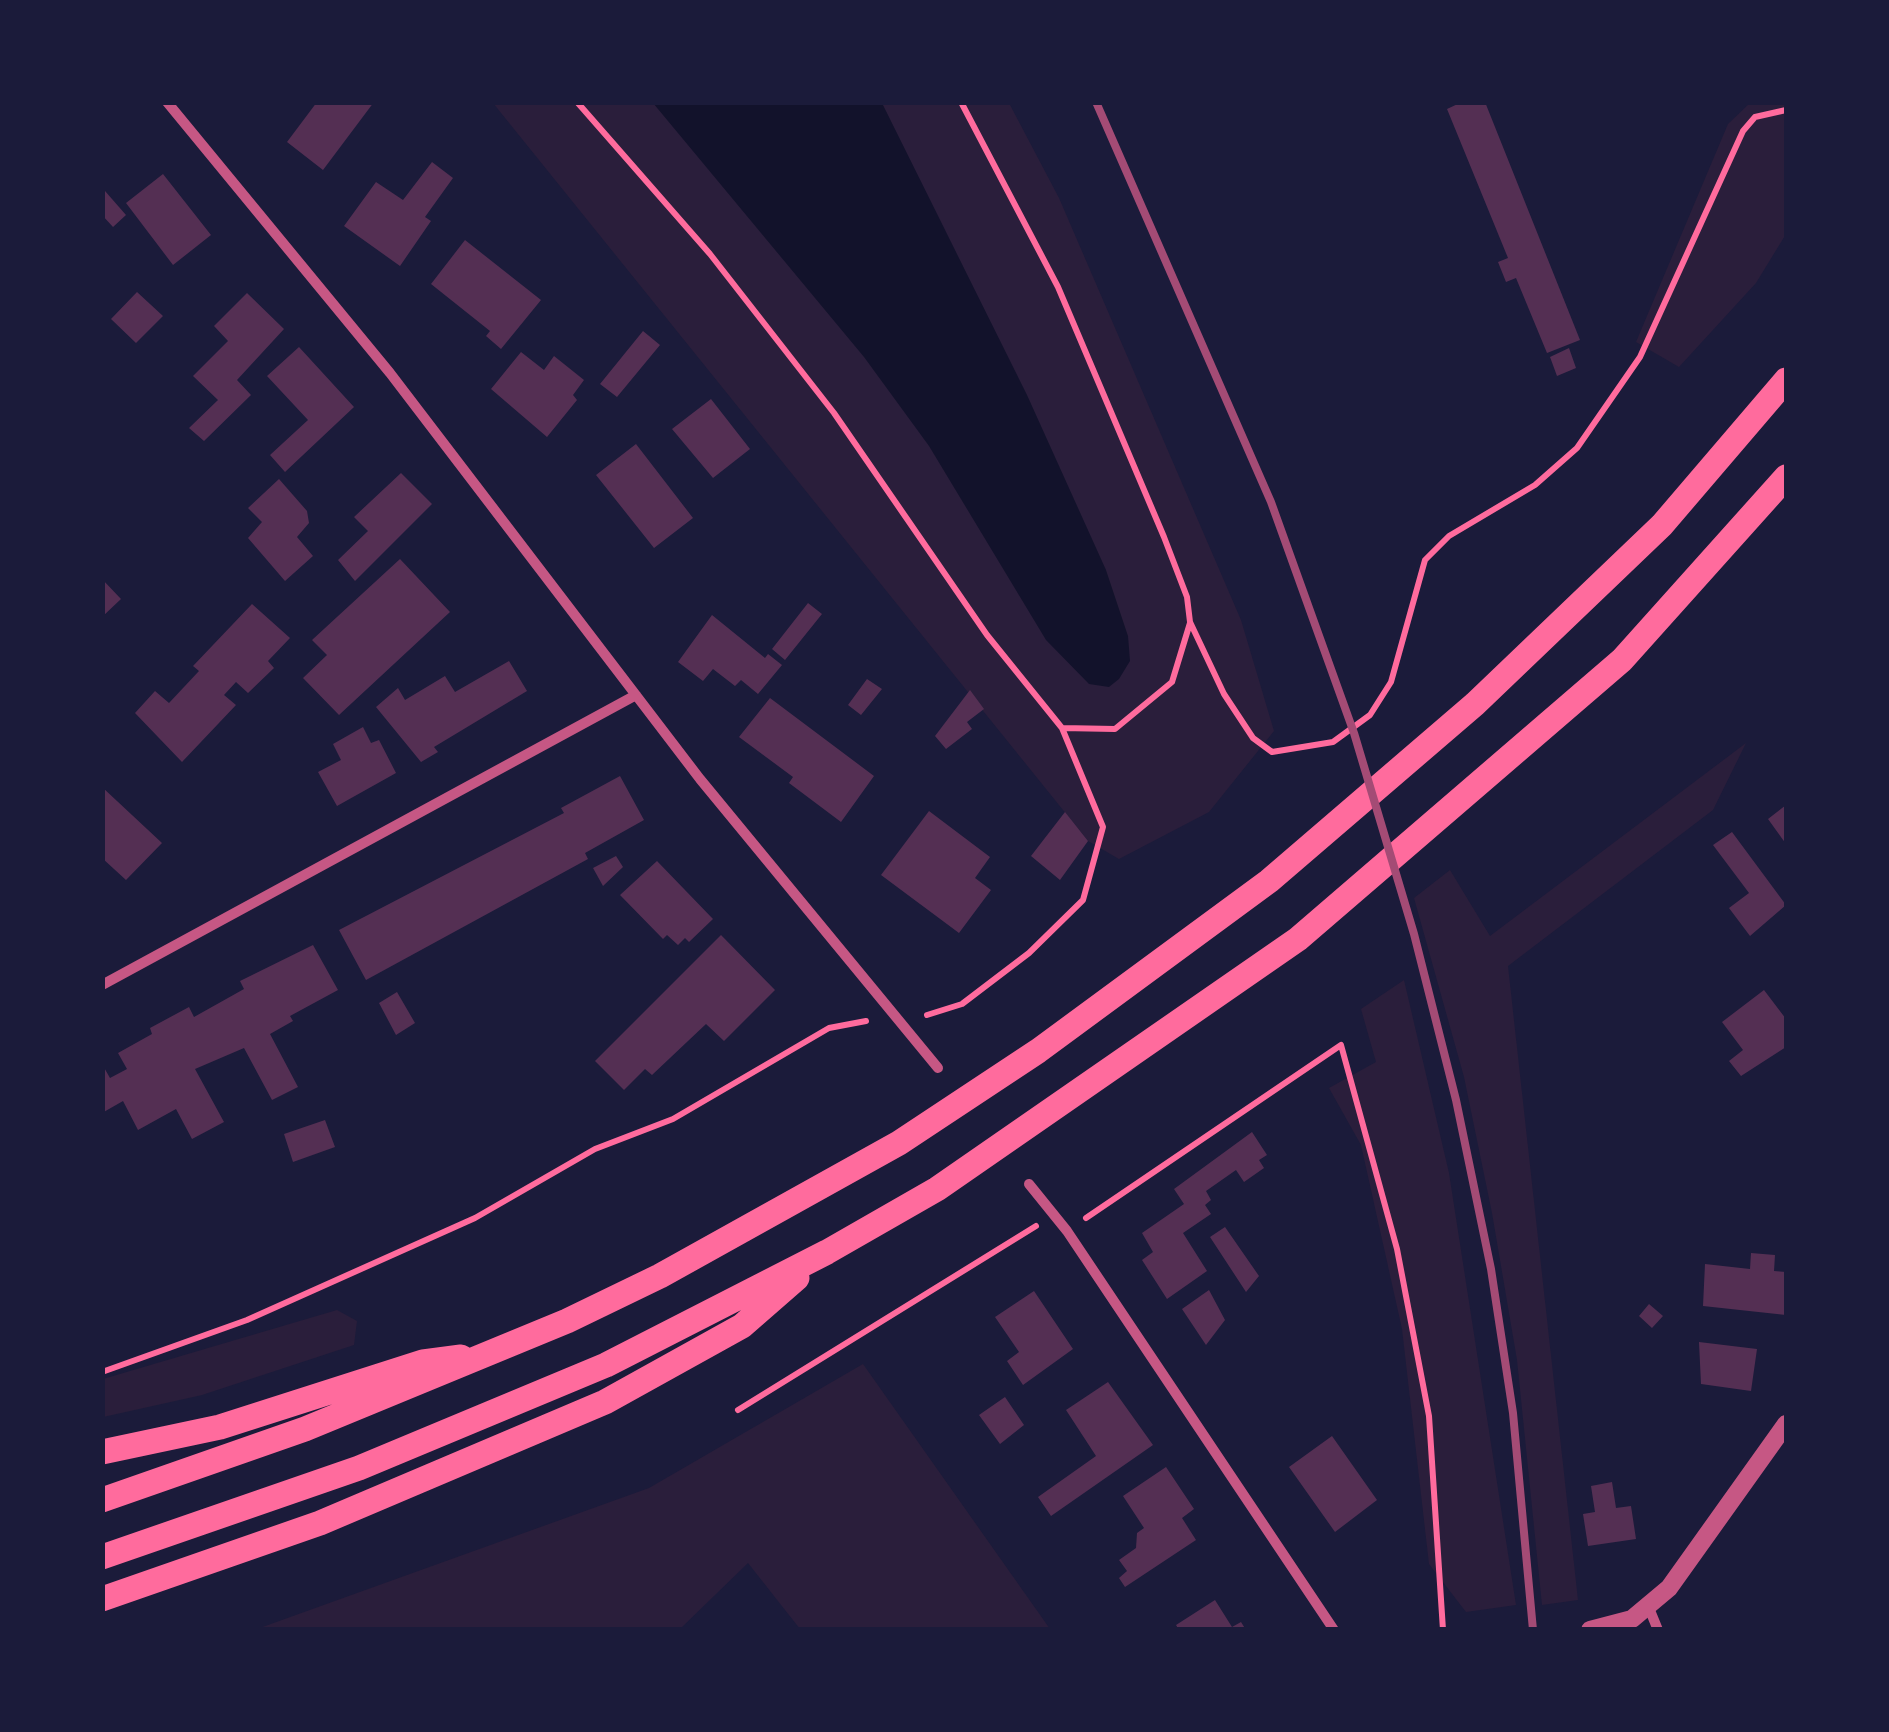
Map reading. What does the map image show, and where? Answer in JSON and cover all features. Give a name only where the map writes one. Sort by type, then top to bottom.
[{"type":"main road","points":[[102,1500],[178,1476],[501,1352],[660,1276],[899,1143],[1038,1050],[1269,881],[1475,704],[1662,525],[1786,380]]},
{"type":"main road","points":[[102,1556],[359,1468],[606,1365],[827,1252],[937,1189],[1077,1096],[1298,939],[1622,660],[1786,476]]},
{"type":"main road","points":[[102,1598],[320,1522],[605,1402],[742,1326],[827,1252]]},
{"type":"main road","points":[[102,1452],[220,1427],[422,1362],[501,1352]]},
{"type":"street","points":[[167,102],[390,374],[700,780],[938,1068]]},
{"type":"street","points":[[102,985],[636,696]]},
{"type":"street","points":[[1029,1184],[1067,1231],[1334,1630]]},
{"type":"street","points":[[1590,1630],[1632,1619],[1649,1608],[1692,1558],[1786,1424]]},
{"type":"street","points":[[1649,1608],[1658,1630]]},
{"type":"path","points":[[102,1372],[247,1320],[476,1218],[595,1149],[674,1119],[829,1028],[861,1021],[902,1022],[962,1004],[1029,953],[1083,900],[1103,827],[1062,728],[987,635],[834,413],[710,254],[577,102]]},
{"type":"path","points":[[960,102],[1058,286],[1164,536],[1187,598],[1190,622],[1224,694],[1254,738],[1272,752],[1332,742],[1370,715],[1391,682],[1424,560],[1449,536],[1535,485],[1577,448],[1640,357],[1743,131],[1755,117],[1786,110]]},
{"type":"path","points":[[1062,728],[1116,728],[1172,682],[1190,622]]},
{"type":"path","points":[[1067,1231],[1341,1045],[1398,1249],[1428,1416],[1443,1630]]},
{"type":"path","points":[[738,1410],[1008,1246],[1053,1214]]},
{"type":"shaded area","points":[[493,103],[1009,103],[1059,198],[1241,620],[1274,731],[1209,812],[1119,859],[1088,841]]},
{"type":"shaded area","points":[[653,103],[882,103],[1027,395],[1106,570],[1128,636],[1130,661],[1109,687],[1089,684],[1046,640],[929,446],[864,357]]},
{"type":"shaded area","points":[[1750,103],[1786,103],[1786,234],[1756,283],[1679,367],[1636,342],[1728,124]]},
{"type":"shaded area","points":[[1746,743],[1713,810],[1508,966],[1578,1600],[1542,1605],[1517,1360],[1492,1213],[1464,1077],[1414,898],[1450,870],[1490,936]]},
{"type":"shaded area","points":[[1404,980],[1449,1173],[1516,1605],[1466,1612],[1429,1564],[1402,1329],[1361,1145],[1329,1088],[1376,1062],[1361,1009]]},
{"type":"shaded area","points":[[337,1310],[357,1321],[354,1345],[202,1395],[103,1417],[103,1379]]},
{"type":"shaded area","points":[[863,1364],[1050,1629],[800,1629],[748,1563],[680,1629],[257,1629],[649,1488]]},
{"type":"building","points":[[317,102],[374,102],[323,170],[287,142]]},
{"type":"building","points":[[1462,102],[1485,102],[1580,340],[1547,353],[1516,278],[1506,282],[1498,262],[1508,258],[1447,109]]},
{"type":"building","points":[[432,162],[453,178],[425,217],[431,221],[400,266],[344,226],[376,182],[403,200]]},
{"type":"building","points":[[163,174],[211,235],[173,265],[126,203]]},
{"type":"building","points":[[105,191],[126,215],[113,227],[102,215]]},
{"type":"building","points":[[465,240],[541,300],[501,349],[486,336],[490,331],[431,284]]},
{"type":"building","points":[[137,292],[163,316],[136,343],[111,319]]},
{"type":"building","points":[[247,293],[284,329],[237,380],[251,395],[204,441],[189,428],[218,400],[193,376],[228,341],[214,326]]},
{"type":"building","points":[[643,331],[660,345],[617,397],[600,384]]},
{"type":"building","points":[[299,347],[354,407],[285,472],[270,455],[308,420],[267,376]]},
{"type":"building","points":[[1569,348],[1576,368],[1557,376],[1550,357]]},
{"type":"building","points":[[521,352],[544,370],[554,356],[584,380],[573,395],[577,400],[547,437],[491,389]]},
{"type":"building","points":[[711,399],[750,449],[713,478],[672,429]]},
{"type":"building","points":[[636,444],[693,518],[654,548],[596,475]]},
{"type":"building","points":[[401,473],[432,504],[355,581],[338,560],[368,531],[354,517]]},
{"type":"building","points":[[279,479],[307,511],[309,523],[297,537],[313,556],[285,581],[248,538],[262,522],[248,508]]},
{"type":"building","points":[[400,559],[450,612],[339,715],[303,678],[327,655],[312,640]]},
{"type":"building","points":[[102,579],[121,599],[102,617]]},
{"type":"building","points":[[808,603],[822,614],[785,660],[772,649]]},
{"type":"building","points":[[252,604],[290,638],[268,661],[274,668],[248,693],[236,682],[224,695],[236,705],[182,762],[135,713],[155,691],[169,703],[199,671],[193,666]]},
{"type":"building","points":[[712,615],[765,658],[768,654],[782,665],[758,694],[741,680],[735,686],[713,669],[703,681],[678,662]]},
{"type":"building","points":[[509,661],[527,691],[434,747],[438,752],[421,762],[376,707],[398,688],[405,700],[445,676],[455,692]]},
{"type":"building","points":[[867,679],[882,689],[861,715],[848,705]]},
{"type":"building","points":[[970,690],[984,709],[967,722],[972,729],[946,749],[935,736]]},
{"type":"building","points":[[770,698],[874,776],[841,822],[789,783],[793,777],[739,737]]},
{"type":"building","points":[[363,727],[371,743],[379,740],[396,773],[337,806],[318,772],[341,760],[333,744]]},
{"type":"building","points":[[620,776],[644,820],[585,853],[588,859],[366,980],[339,930],[564,813],[561,808]]},
{"type":"building","points":[[102,787],[162,843],[126,880],[102,858]]},
{"type":"building","points":[[1786,805],[1786,844],[1768,819]]},
{"type":"building","points":[[929,811],[990,857],[975,878],[991,890],[959,933],[881,875]]},
{"type":"building","points":[[1065,812],[1088,841],[1060,880],[1031,856]]},
{"type":"building","points":[[1732,832],[1786,905],[1750,936],[1729,908],[1749,893],[1713,845]]},
{"type":"building","points":[[616,856],[623,867],[603,886],[593,868]]},
{"type":"building","points":[[657,861],[713,919],[689,942],[685,938],[678,945],[667,935],[663,939],[620,895]]},
{"type":"building","points":[[721,935],[775,990],[724,1041],[706,1024],[652,1075],[645,1069],[624,1090],[595,1061]]},
{"type":"building","points":[[313,945],[338,990],[290,1016],[293,1021],[270,1034],[298,1087],[272,1100],[244,1048],[195,1069],[224,1122],[192,1139],[176,1109],[138,1130],[123,1101],[102,1113],[102,1064],[110,1078],[127,1069],[118,1053],[152,1034],[150,1028],[189,1007],[194,1017],[244,989],[240,981]]},
{"type":"building","points":[[1764,990],[1786,1019],[1786,1047],[1741,1076],[1729,1061],[1743,1050],[1722,1022]]},
{"type":"building","points":[[397,992],[415,1023],[396,1035],[379,1003]]},
{"type":"building","points":[[325,1120],[335,1147],[293,1162],[284,1134]]},
{"type":"building","points":[[1252,1132],[1267,1155],[1259,1160],[1264,1168],[1244,1182],[1236,1170],[1206,1191],[1211,1200],[1205,1205],[1211,1214],[1183,1233],[1207,1271],[1167,1299],[1142,1260],[1153,1252],[1142,1233],[1184,1204],[1174,1189]]},
{"type":"building","points":[[1225,1227],[1259,1276],[1246,1292],[1210,1237]]},
{"type":"building","points":[[1751,1253],[1775,1255],[1774,1271],[1786,1272],[1786,1315],[1703,1306],[1705,1264],[1750,1269]]},
{"type":"building","points":[[1209,1290],[1225,1320],[1206,1345],[1182,1309]]},
{"type":"building","points":[[1034,1291],[1073,1349],[1023,1385],[1007,1361],[1019,1352],[995,1317]]},
{"type":"building","points":[[1649,1304],[1663,1316],[1652,1328],[1639,1316]]},
{"type":"building","points":[[1699,1342],[1757,1349],[1751,1391],[1701,1384]]},
{"type":"building","points":[[1108,1382],[1153,1445],[1051,1516],[1038,1497],[1096,1456],[1066,1410]]},
{"type":"building","points":[[1005,1397],[1024,1425],[1000,1444],[979,1415]]},
{"type":"building","points":[[1332,1436],[1377,1500],[1335,1532],[1289,1467]]},
{"type":"building","points":[[1166,1467],[1194,1509],[1182,1518],[1196,1540],[1125,1587],[1119,1578],[1127,1571],[1119,1560],[1136,1548],[1137,1533],[1144,1528],[1123,1496]]},
{"type":"building","points":[[1612,1482],[1616,1508],[1631,1506],[1636,1539],[1588,1546],[1583,1514],[1595,1512],[1591,1486]]},
{"type":"building","points":[[1215,1600],[1232,1627],[1241,1622],[1246,1630],[1179,1630],[1176,1625]]},
{"type":"railway","points":[[1096,102],[1271,502],[1354,733],[1414,934],[1456,1100],[1491,1269],[1513,1413],[1533,1630]]}]
